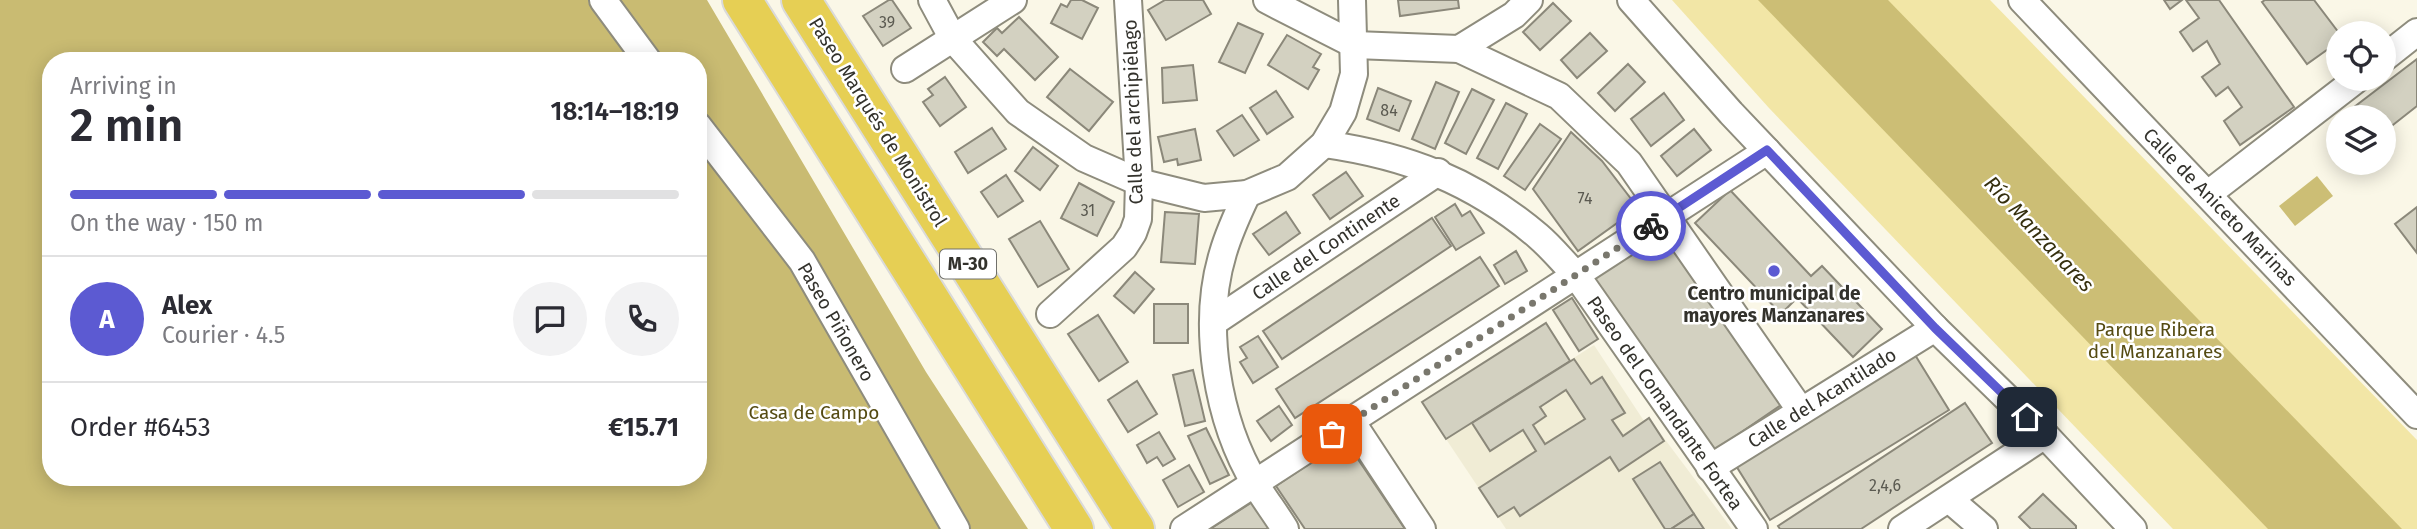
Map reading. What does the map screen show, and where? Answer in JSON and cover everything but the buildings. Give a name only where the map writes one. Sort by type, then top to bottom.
[{"type":"highway","name":"M-30","points":[[742,0],[1074,529]]},
{"type":"highway","name":"Paseo Marqués de Monistrol","points":[[801,0],[1135,529]]},
{"type":"street","points":[[603,0],[641,52]]},
{"type":"street","points":[[932,0],[953,39],[1018,112],[1084,158],[1139,182],[1203,198],[1247,194],[1287,177],[1324,144],[1343,112],[1354,74],[1352,0]]},
{"type":"street","points":[[905,69],[1013,0]]},
{"type":"street","name":"Calle del archipiélago","points":[[1050,314],[1124,247],[1138,219],[1139,182],[1128,0]]},
{"type":"street","points":[[1267,0],[1355,45],[1459,49],[1559,96],[1629,163],[1801,411]]},
{"type":"street","points":[[1459,49],[1514,15],[1529,0]]},
{"type":"street","points":[[1631,0],[1731,113],[1935,328],[2045,435],[2133,529]]},
{"type":"street","name":"Calle de Aniceto Marinas","points":[[2022,0],[2417,415]]},
{"type":"street","points":[[2396,49],[2417,32]]},
{"type":"street","points":[[2208,194],[2341,91]]},
{"type":"street","name":"Paseo Piñonero","points":[[707,138],[802,261],[956,529]]},
{"type":"street","name":"Paseo del Comandante Fortea","points":[[1324,144],[1367,150],[1438,172],[1497,204],[1540,237],[1576,275],[1754,529]]},
{"type":"street","points":[[1184,529],[1767,150]]},
{"type":"street","name":"Calle del Continente","points":[[1214,322],[1438,172]]},
{"type":"street","points":[[1247,194],[1231,228],[1217,278],[1215,358],[1226,416],[1237,447],[1255,484],[1285,529]]},
{"type":"street","name":"Calle del Acantilado","points":[[1710,468],[1935,328]]},
{"type":"street","points":[[1351,421],[1422,529]]},
{"type":"street","points":[[1902,529],[2045,435]]},
{"type":"street","points":[[1949,499],[1984,529]]},
{"type":"shaded area","points":[[1594,345],[1644,421],[1649,418],[1732,529],[1506,529],[1446,439]]},
{"type":"green space","name":"Casa de Campo","points":[[0,0],[707,0],[926,372],[1028,529],[0,529]]},
{"type":"green space","name":"Parque Ribera del Manzanares","points":[[1672,0],[1990,0],[2417,440],[2417,529],[2173,529],[1769,108]]},
{"type":"water","name":"Río Manzanares","points":[[1758,0],[1888,0],[2402,529],[2268,529]]},
{"type":"water","points":[[2317,176],[2333,196],[2295,226],[2279,206]]},
{"type":"way so far","points":[[1332,434],[1651,226]]},
{"type":"place","name":"Centro municipal de mayores Manzanares","points":[[1774,271]]},
{"type":"route","points":[[1651,226],[1767,150],[1935,328],[2027,417]]}]
